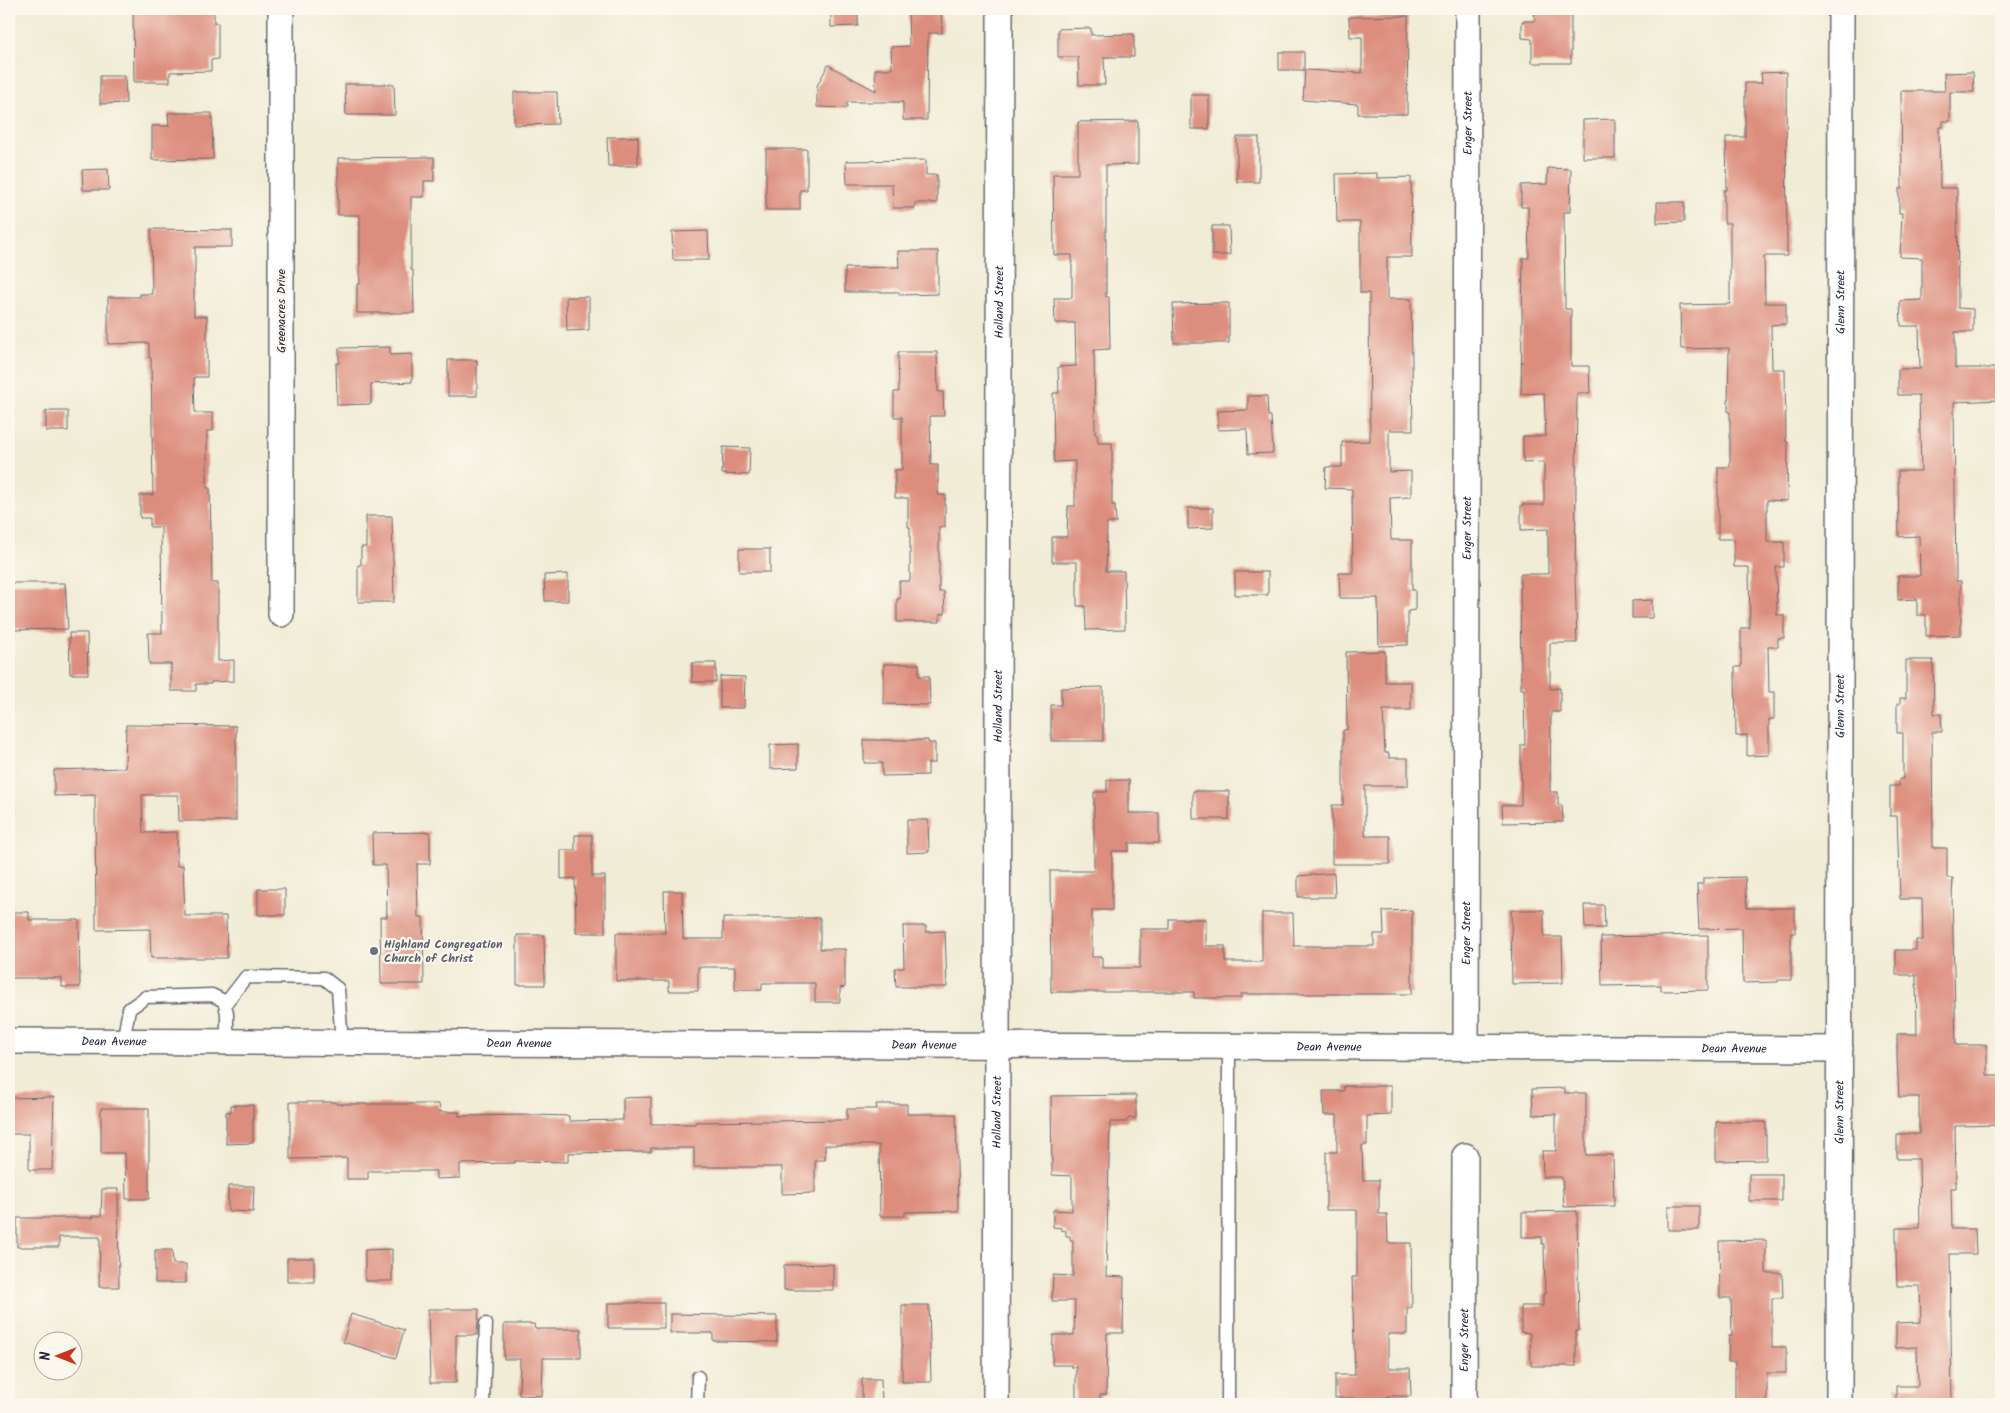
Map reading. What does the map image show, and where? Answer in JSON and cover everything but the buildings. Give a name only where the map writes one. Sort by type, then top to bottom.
[{"type":"street","name":"Greenacres Drive","points":[[281,9],[281,614]]},
{"type":"street","name":"Holland Street","points":[[996,1404],[1000,9]]},
{"type":"street","name":"Enger Street","points":[[1466,1047],[1468,9]]},
{"type":"street","name":"Glenn Street","points":[[1839,1404],[1841,9]]},
{"type":"street","name":"Dean Avenue","points":[[9,1041],[1840,1049]]},
{"type":"street","name":"Enger Street","points":[[1464,1404],[1465,1156]]},
{"type":"lane","points":[[225,1004],[246,977],[324,978],[338,989],[342,1043]]},
{"type":"lane","points":[[123,1042],[128,1009],[146,996],[212,995],[224,1001],[225,1004],[227,1013],[227,1042]]},
{"type":"lane","points":[[1228,1404],[1229,1046]]},
{"type":"lane","points":[[483,1404],[486,1324]]},
{"type":"lane","points":[[697,1404],[698,1377]]},
{"type":"place","name":"Highland Congregation Church of Christ","points":[[374,951]]}]
